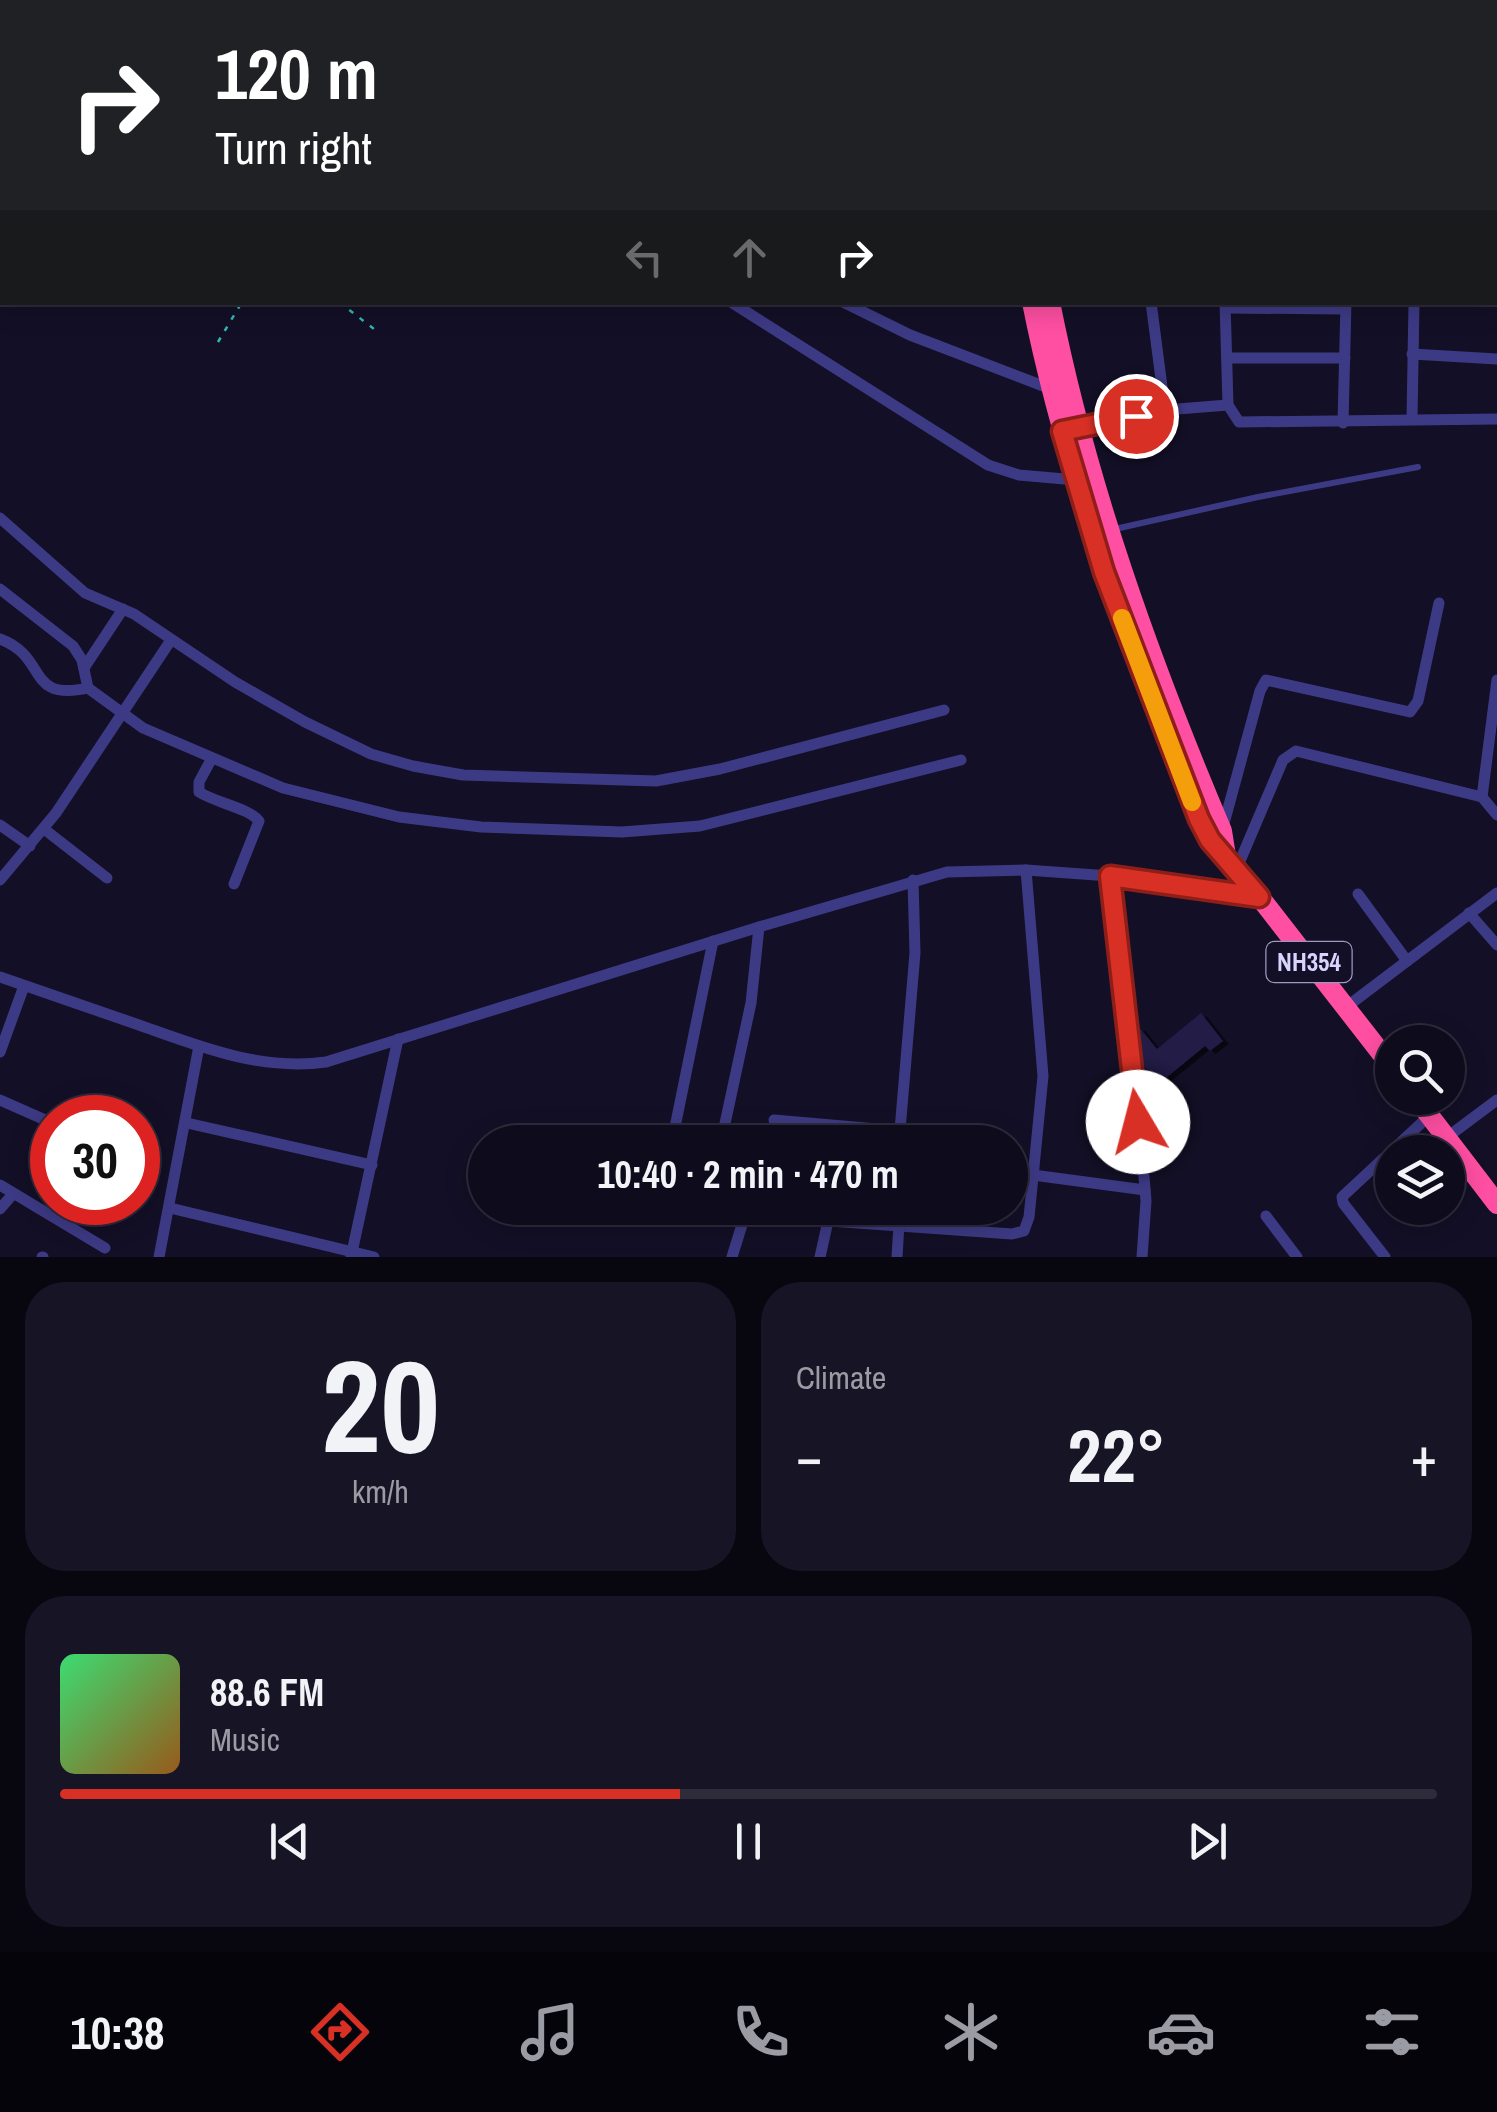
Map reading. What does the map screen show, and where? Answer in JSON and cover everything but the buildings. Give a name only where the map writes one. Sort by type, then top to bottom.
[{"type":"highway","name":"NH354","points":[[1033,305],[1051,389],[1071,429],[1231,862]]},
{"type":"highway","name":"NH354","points":[[1050,305],[1076,480],[1104,572],[1199,819],[1210,840],[1375,1046]]},
{"type":"highway","points":[[1430,1115],[1444,1135]]},
{"type":"highway","points":[[1465,1163],[1497,1204]]},
{"type":"street","points":[[736,305],[988,465],[1019,475],[1076,480]]},
{"type":"street","points":[[849,305],[910,335],[1051,389]]},
{"type":"street","points":[[1150,305],[1165,410]]},
{"type":"street","points":[[1343,423],[1346,306],[1225,305],[1228,405],[1239,422],[1343,423],[1497,418]]},
{"type":"street","points":[[1412,419],[1414,305]]},
{"type":"street","points":[[1412,354],[1497,359]]},
{"type":"street","points":[[1227,358],[1345,358]]},
{"type":"street","points":[[1071,429],[1165,410],[1228,405]]},
{"type":"street","points":[[0,518],[85,593],[123,609],[269,702],[390,760],[462,775],[656,781],[720,769],[944,710]]},
{"type":"street","points":[[0,589],[73,646],[88,688],[122,716],[283,788],[399,817],[481,827],[603,832],[664,829],[734,819],[961,760]]},
{"type":"street","points":[[1222,831],[1266,680],[1410,712],[1418,701],[1439,602]]},
{"type":"street","points":[[84,668],[123,609]]},
{"type":"street","points":[[0,639],[20,650],[50,690],[63,693],[88,688]]},
{"type":"street","points":[[0,880],[44,828],[171,640]]},
{"type":"street","points":[[1482,798],[1493,750],[1497,680]]},
{"type":"street","points":[[1231,862],[1283,760],[1296,751],[1482,798],[1497,816]]},
{"type":"street","points":[[212,758],[199,782],[199,792],[227,807],[255,815],[259,821],[234,884]]},
{"type":"street","points":[[0,825],[30,846]]},
{"type":"street","points":[[44,828],[107,878]]},
{"type":"street","points":[[0,977],[199,1046],[246,1060],[297,1066],[326,1062],[947,872],[1026,870],[1110,876],[1259,897]]},
{"type":"street","points":[[908,1225],[1018,1234],[1028,1225],[1043,1076],[1026,870]]},
{"type":"street","points":[[1110,876],[1144,1190],[1142,1257]]},
{"type":"street","points":[[900,1125],[915,953],[913,880]]},
{"type":"street","points":[[1358,894],[1407,960]]},
{"type":"street","points":[[1345,1008],[1497,894]]},
{"type":"street","points":[[1469,913],[1497,946]]},
{"type":"street","points":[[725,1125],[754,986],[759,927]]},
{"type":"street","points":[[675,1125],[714,941]]},
{"type":"street","points":[[0,1052],[24,986]]},
{"type":"street","points":[[352,1254],[398,1040]]},
{"type":"street","points":[[159,1257],[199,1046]]},
{"type":"street","points":[[0,1100],[30,1113]]},
{"type":"street","points":[[1450,1135],[1497,1100]]},
{"type":"street","points":[[1385,1257],[1342,1204],[1342,1197],[1430,1115]]},
{"type":"street","points":[[774,1120],[811,1125]]},
{"type":"street","points":[[187,1123],[372,1164]]},
{"type":"street","points":[[1033,1174],[1144,1190]]},
{"type":"street","points":[[0,1185],[105,1248]]},
{"type":"street","points":[[0,1210],[13,1194]]},
{"type":"street","points":[[170,1208],[374,1257]]},
{"type":"street","points":[[1266,1216],[1298,1257]]},
{"type":"street","points":[[732,1257],[742,1225]]},
{"type":"street","points":[[820,1257],[827,1225]]},
{"type":"street","points":[[896,1225],[897,1257]]},
{"type":"lane","points":[[1109,530],[1418,467]]},
{"type":"path","points":[[218,342],[240,305]]},
{"type":"path","points":[[343,305],[374,329]]},
{"type":"slow traffic","points":[[1122,618],[1192,802]]},
{"type":"route","points":[[1136,416],[1062,431],[1104,572],[1199,819],[1210,840],[1259,897],[1110,876],[1138,1122]]}]
